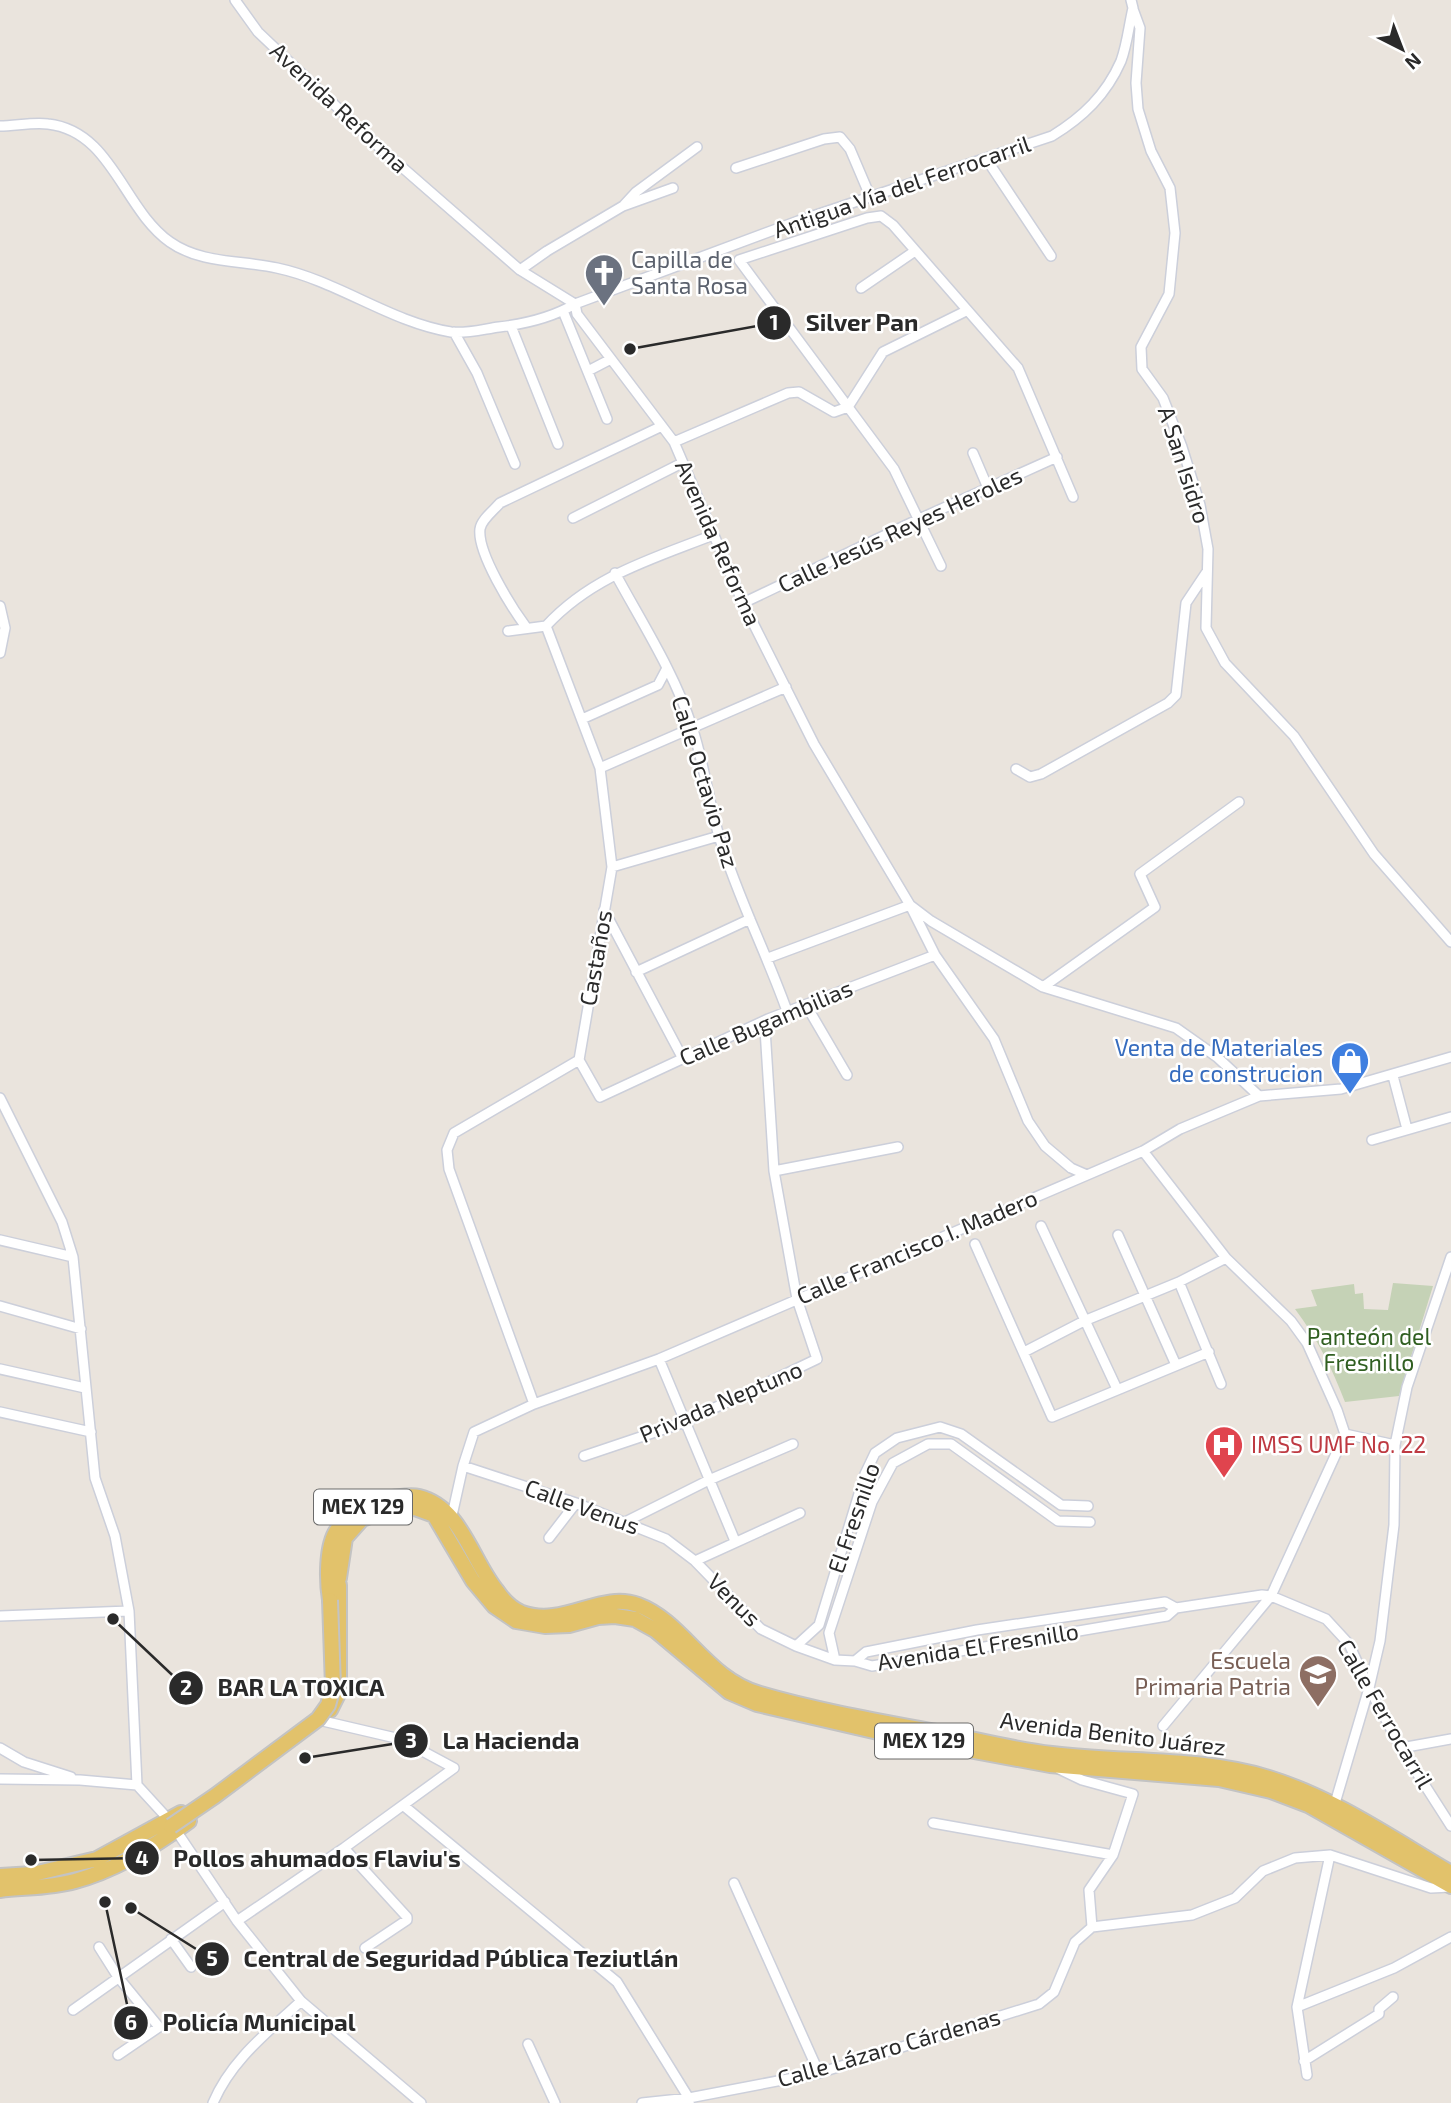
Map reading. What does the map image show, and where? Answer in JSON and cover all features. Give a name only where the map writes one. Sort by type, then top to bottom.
[{"type":"main road","name":"Avenida Benito Juárez","points":[[0,1882],[58,1877],[100,1865],[171,1826],[318,1719],[328,1705],[334,1687],[330,1601],[332,1578],[345,1538],[362,1519],[388,1509],[415,1508],[434,1515],[448,1525],[505,1601],[521,1612],[545,1616],[571,1614],[614,1601],[638,1605],[663,1620],[716,1671],[731,1682],[757,1694],[1050,1754],[1220,1768],[1269,1778],[1451,1873]]},
{"type":"main road","name":"Avenida Benito Juárez","points":[[448,1525],[473,1581],[494,1606],[516,1621],[545,1626],[569,1625],[598,1617],[635,1619],[655,1630],[729,1692],[757,1704],[904,1738],[1050,1765],[1219,1779],[1272,1791],[1332,1811],[1451,1886]]},
{"type":"main road","name":"MEX 129","points":[[0,1877],[33,1874],[97,1859],[173,1825],[320,1726],[339,1692],[332,1578]]},
{"type":"main road","name":"MEX 129","points":[[0,1890],[40,1888],[75,1881],[105,1871],[146,1850],[173,1825],[314,1716],[322,1705],[327,1690],[324,1610],[332,1578]]},
{"type":"street","name":"Avenida Reforma","points":[[235,0],[258,32],[380,148],[520,270],[575,304],[578,314],[674,442],[743,603],[814,744],[910,905],[934,955],[994,1039],[1028,1121],[1045,1146],[1071,1168],[1087,1175]]},
{"type":"street","name":"Antigua Vía del Ferrocarril","points":[[0,126],[48,124],[82,134],[103,155],[148,224],[172,243],[204,258],[278,268],[342,290],[409,322],[454,332],[511,326],[563,311],[575,304],[798,221],[1052,136],[1079,118],[1102,93],[1121,60],[1132,4]]},
{"type":"street","name":"A San Isidro","points":[[1132,4],[1140,28],[1136,83],[1138,109],[1151,151],[1170,188],[1175,233],[1169,294],[1141,347],[1142,369],[1163,398],[1200,505],[1208,549],[1206,628],[1224,663],[1294,736],[1374,854],[1451,942]]},
{"type":"street","points":[[736,168],[824,139],[840,137],[850,149],[870,196]]},
{"type":"street","points":[[623,206],[636,192],[697,147]]},
{"type":"street","points":[[986,160],[1051,256]]},
{"type":"street","points":[[520,270],[623,206],[673,188]]},
{"type":"street","points":[[941,566],[894,469],[740,260],[867,218],[881,216],[893,225],[1018,368],[1073,497]]},
{"type":"street","points":[[798,221],[805,239]]},
{"type":"street","points":[[861,288],[915,251]]},
{"type":"street","points":[[563,311],[607,419]]},
{"type":"street","points":[[674,442],[788,393],[799,392],[834,412],[848,407],[883,352],[966,311]]},
{"type":"street","points":[[511,326],[558,444]]},
{"type":"street","points":[[454,332],[477,373],[515,464]]},
{"type":"street","points":[[588,371],[611,359]]},
{"type":"street","points":[[526,627],[488,562],[481,526],[500,503],[662,426]]},
{"type":"street","points":[[973,453],[988,488]]},
{"type":"street","name":"Calle Jesús Reyes Heroles","points":[[743,603],[1057,457]]},
{"type":"street","points":[[573,518],[682,463]]},
{"type":"street","points":[[508,631],[546,626],[562,609],[615,573],[713,535]]},
{"type":"street","points":[[1016,769],[1030,777],[1041,774],[1168,703],[1176,695],[1186,603],[1207,571]]},
{"type":"street","name":"Calle Octavio Paz","points":[[615,573],[667,668],[692,727],[719,836],[787,1011]]},
{"type":"street","points":[[0,606],[5,628],[0,653]]},
{"type":"street","name":"Castaños","points":[[546,626],[600,768],[612,867],[579,1060]]},
{"type":"street","points":[[582,719],[658,685],[667,668]]},
{"type":"street","points":[[600,768],[786,687]]},
{"type":"street","points":[[1043,987],[1155,907],[1140,874],[1239,802]]},
{"type":"street","points":[[612,867],[719,836]]},
{"type":"street","points":[[768,958],[910,905],[931,921],[1043,987],[1176,1028],[1217,1056],[1259,1096]]},
{"type":"street","points":[[604,910],[682,1057]]},
{"type":"street","points":[[636,972],[750,919]]},
{"type":"street","name":"Calle Bugambilias","points":[[579,1060],[600,1097],[768,1019],[934,955]]},
{"type":"street","points":[[806,1005],[847,1075]]},
{"type":"street","points":[[768,1019],[765,1029],[774,1171],[797,1299]]},
{"type":"street","name":"Calle Francisco I. Madero","points":[[448,1525],[474,1432],[534,1404],[659,1359],[1143,1151],[1180,1129],[1259,1096],[1341,1089],[1451,1057]]},
{"type":"street","points":[[534,1404],[449,1169],[447,1150],[454,1133],[579,1060]]},
{"type":"street","points":[[1393,1076],[1408,1129]]},
{"type":"street","points":[[0,1098],[62,1222],[73,1257],[95,1478],[115,1536],[129,1611],[137,1786],[173,1825],[237,1922],[302,2001],[421,2103]]},
{"type":"street","points":[[1372,1140],[1451,1116]]},
{"type":"street","points":[[774,1171],[898,1147]]},
{"type":"street","points":[[1143,1151],[1227,1258],[1291,1321],[1307,1343],[1345,1434],[1271,1596],[1163,1726]]},
{"type":"street","points":[[1041,1226],[1117,1388]]},
{"type":"street","points":[[1118,1235],[1177,1365]]},
{"type":"street","points":[[0,1240],[73,1257]]},
{"type":"street","points":[[975,1244],[1052,1417],[1209,1352]]},
{"type":"street","points":[[1332,1811],[1369,1688],[1380,1641],[1394,1525],[1395,1445],[1407,1387],[1451,1257]]},
{"type":"street","points":[[1024,1352],[1084,1321],[1179,1282],[1227,1258]]},
{"type":"street","points":[[1179,1282],[1221,1384]]},
{"type":"street","name":"Privada Neptuno","points":[[584,1457],[685,1422],[817,1359],[797,1299]]},
{"type":"street","points":[[0,1306],[81,1329]]},
{"type":"street","points":[[659,1359],[735,1541]]},
{"type":"street","points":[[0,1369],[85,1388]]},
{"type":"street","points":[[0,1412],[91,1432]]},
{"type":"street","points":[[1088,1506],[1061,1505],[961,1434],[940,1427],[940,1444],[951,1444],[1058,1521],[1090,1522]]},
{"type":"street","name":"El Fresnillo","points":[[817,1627],[865,1474],[875,1453],[897,1438],[940,1427]]},
{"type":"street","points":[[1345,1434],[1395,1445]]},
{"type":"street","points":[[625,1522],[709,1480],[793,1444]]},
{"type":"street","name":"El Fresnillo","points":[[828,1633],[872,1502],[892,1463],[928,1444],[940,1444]]},
{"type":"street","name":"Calle Venus","points":[[463,1465],[625,1522],[666,1539],[695,1561]]},
{"type":"street","points":[[549,1538],[576,1503]]},
{"type":"street","points":[[695,1561],[800,1513]]},
{"type":"street","name":"Venus","points":[[695,1561],[761,1629],[796,1646],[835,1660],[855,1661]]},
{"type":"street","name":"Avenida El Fresnillo","points":[[855,1661],[872,1666],[1167,1616],[1176,1608],[1262,1595],[1271,1596]]},
{"type":"street","name":"Calle Ferrocarril","points":[[1271,1596],[1326,1619],[1349,1644],[1401,1748],[1451,1826]]},
{"type":"street","name":"Avenida El Fresnillo","points":[[855,1661],[866,1651],[977,1630],[1165,1602],[1176,1608]]},
{"type":"street","points":[[0,1615],[129,1611]]},
{"type":"street","points":[[796,1646],[817,1627],[828,1633],[835,1660]]},
{"type":"street","points":[[237,1922],[454,1768],[400,1739],[323,1721]]},
{"type":"street","points":[[1401,1748],[1451,1739]]},
{"type":"street","points":[[0,1748],[24,1762],[80,1780]]},
{"type":"street","points":[[1050,1765],[1082,1780],[1133,1794],[1113,1855],[1089,1890],[1092,1927],[1192,1915],[1236,1898],[1263,1871],[1295,1858],[1330,1855],[1431,1888],[1451,1886]]},
{"type":"street","points":[[0,1779],[80,1780],[137,1786]]},
{"type":"street","points":[[404,1806],[617,1982],[690,2100]]},
{"type":"street","points":[[933,1823],[1113,1855]]},
{"type":"street","points":[[344,1848],[407,1917],[407,1920],[365,1948]]},
{"type":"street","points":[[1307,2076],[1297,2007],[1330,1855]]},
{"type":"street","points":[[734,1883],[819,2073]]},
{"type":"street","points":[[73,2010],[225,1902]]},
{"type":"street","name":"Calle Lázaro Cárdenas","points":[[642,2103],[690,2100],[819,2073],[1039,2004],[1054,1992],[1075,1942],[1092,1927]]},
{"type":"street","points":[[1297,2007],[1394,1968],[1451,1937]]},
{"type":"street","points":[[171,1939],[191,1966]]},
{"type":"street","points":[[99,1947],[118,1977],[159,2027],[118,2055]]},
{"type":"street","points":[[1304,2061],[1379,2012],[1394,1997]]},
{"type":"street","points":[[213,2103],[221,2083],[241,2057],[302,2001]]},
{"type":"street","points":[[528,2044],[555,2103]]},
{"type":"green space","name":"Panteón del Fresnillo","points":[[1393,1283],[1433,1286],[1399,1396],[1345,1402],[1323,1354],[1295,1309],[1317,1306],[1311,1290],[1354,1284],[1355,1294],[1363,1293],[1364,1309],[1388,1310]]},
{"type":"place","name":"Capilla de Santa Rosa","points":[[604,307]]},
{"type":"place","name":"Silver Pan","points":[[630,349]]},
{"type":"place","name":"Venta de Materiales de construcion","points":[[1350,1095]]},
{"type":"place","name":"IMSS UMF No. 22","points":[[1224,1479]]},
{"type":"place","name":"BAR LA TOXICA","points":[[113,1619]]},
{"type":"place","name":"Escuela Primaria Patria","points":[[1318,1708]]},
{"type":"place","name":"La Hacienda","points":[[305,1758]]},
{"type":"place","name":"Pollos ahumados Flaviu's","points":[[31,1860]]},
{"type":"place","name":"Policía Municipal","points":[[105,1902]]},
{"type":"place","name":"Central de Seguridad Pública Teziutlán","points":[[131,1908]]}]
